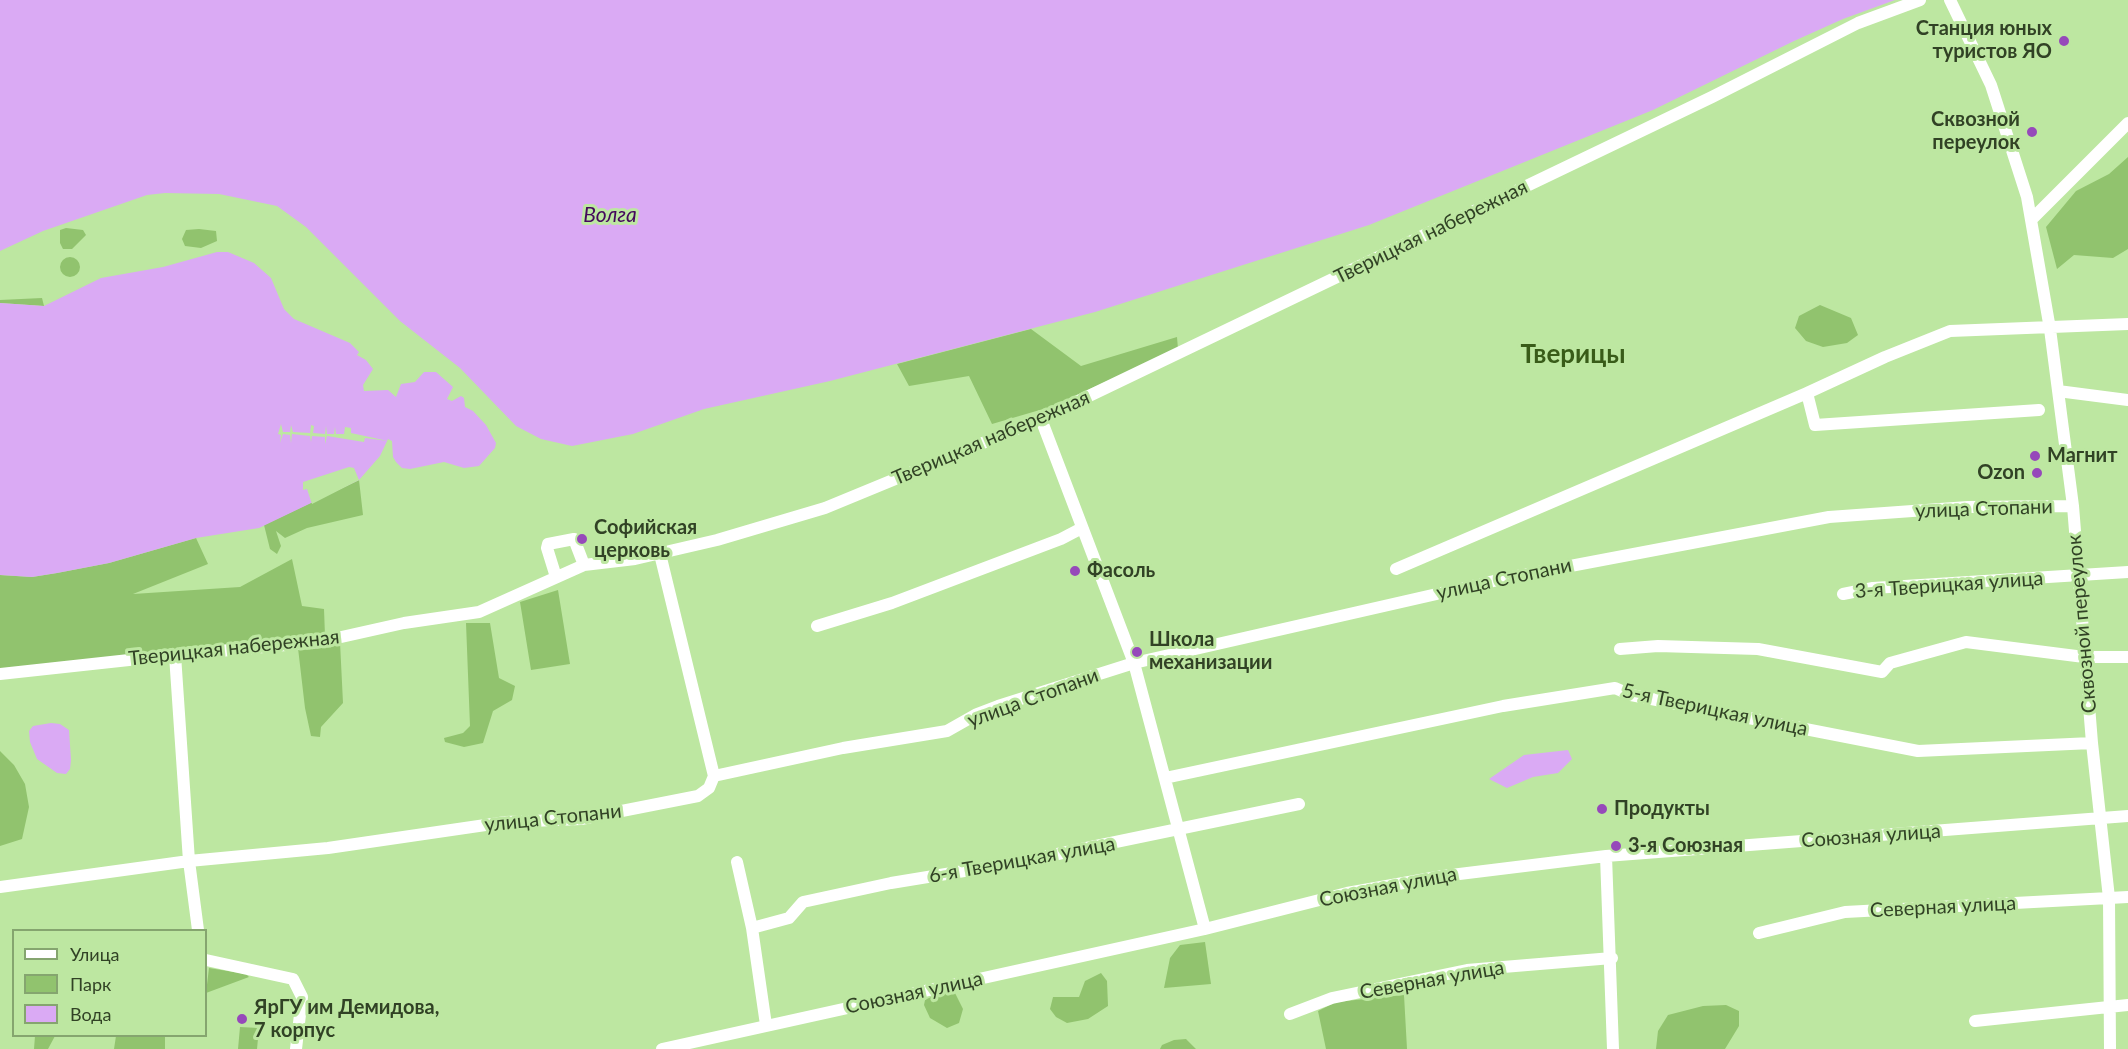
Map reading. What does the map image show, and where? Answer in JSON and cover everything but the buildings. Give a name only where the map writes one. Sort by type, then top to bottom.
[{"type":"street","name":"Тверицкая набережная","points":[[0,674],[319,642],[404,623],[478,612],[584,565],[660,554],[717,540],[825,508],[1041,419],[1712,97],[1858,23],[1920,0]]},
{"type":"street","name":"Сквозной переулок","points":[[1950,0],[1991,84],[2027,198],[2050,329],[2073,506],[2091,743],[2109,898],[2110,1049]]},
{"type":"street","points":[[2032,219],[2128,123]]},
{"type":"street","points":[[2027,198],[2047,204]]},
{"type":"street","points":[[1396,569],[1950,331],[2050,329],[2128,324]]},
{"type":"street","points":[[2058,391],[2128,400]]},
{"type":"street","points":[[1807,393],[1815,425],[2039,410]]},
{"type":"street","points":[[1041,419],[1134,663],[1205,929]]},
{"type":"street","name":"улица Стопани","points":[[0,887],[189,861],[328,848],[506,822],[581,819],[698,796],[709,788],[714,776],[843,748],[947,731],[977,714],[998,706],[1134,663],[1507,578],[1829,517],[1968,507],[2073,506]]},
{"type":"street","points":[[817,626],[892,603],[1061,539],[1082,528]]},
{"type":"street","points":[[556,577],[547,548],[548,544],[574,539],[584,565]]},
{"type":"street","points":[[660,554],[714,776]]},
{"type":"street","name":"3-я Тверицкая улица","points":[[1843,594],[1873,588],[2128,572]]},
{"type":"street","points":[[1620,649],[1658,646],[1758,649],[1882,672],[1890,663],[1966,642],[2084,657],[2128,657]]},
{"type":"street","points":[[175,655],[189,861],[198,929]]},
{"type":"street","name":"5-я Тверицкая улица","points":[[1165,778],[1503,706],[1615,688],[1630,695],[1918,751],[2091,743]]},
{"type":"street","name":"6-я Тверицкая улица","points":[[752,928],[789,918],[803,902],[891,883],[1019,862],[1299,804]]},
{"type":"street","name":"Союзная улица","points":[[662,1049],[1205,929],[1347,893],[1443,876],[1606,856],[2128,816]]},
{"type":"street","points":[[1606,856],[1612,958],[1613,1049]]},
{"type":"street","points":[[737,862],[752,928],[766,1025]]},
{"type":"street","name":"Северная улица","points":[[1760,933],[1845,912],[2128,897]]},
{"type":"street","name":"Северная улица","points":[[1290,1014],[1332,998],[1467,970],[1612,958]]},
{"type":"street","points":[[207,960],[293,979],[302,996],[296,1049]]},
{"type":"street","points":[[1975,1021],[2128,1005]]},
{"type":"green space","points":[[2128,157],[2128,249],[2113,258],[2074,255],[2057,269],[2046,227],[2076,191],[2109,174]]},
{"type":"green space","points":[[66,228],[83,230],[86,235],[72,249],[63,249],[60,243],[60,230]]},
{"type":"green space","points":[[186,230],[216,231],[217,241],[201,248],[185,246],[182,239]]},
{"type":"green space","points":[[70,257],[77,260],[80,267],[77,274],[70,277],[63,274],[60,267],[63,260]]},
{"type":"green space","points":[[42,298],[44,306],[0,303],[0,300]]},
{"type":"green space","points":[[1820,305],[1851,318],[1858,335],[1847,343],[1823,347],[1806,341],[1795,328],[1799,316]]},
{"type":"green space","points":[[1031,329],[1081,366],[1177,337],[1178,349],[1050,407],[992,424],[969,376],[909,386],[897,364]]},
{"type":"green space","points":[[359,480],[363,515],[307,528],[285,538],[276,531],[281,546],[277,554],[270,549],[264,525]]},
{"type":"green space","points":[[196,538],[208,564],[133,594],[240,587],[292,559],[302,606],[324,609],[325,636],[0,669],[0,575],[32,577],[57,573],[109,563]]},
{"type":"green space","points":[[558,590],[570,664],[531,670],[520,602]]},
{"type":"green space","points":[[466,623],[490,623],[499,678],[515,686],[512,700],[493,711],[483,743],[464,747],[445,742],[444,738],[463,733],[470,726]]},
{"type":"green space","points":[[340,642],[343,703],[321,727],[320,737],[311,736],[305,708],[298,648]]},
{"type":"green space","points":[[0,751],[14,765],[25,784],[29,807],[22,839],[0,846]]},
{"type":"green space","points":[[1205,942],[1211,984],[1164,988],[1170,958],[1180,945]]},
{"type":"green space","points":[[209,968],[246,974],[249,977],[207,993]]},
{"type":"green space","points":[[1101,973],[1107,981],[1108,1006],[1088,1019],[1067,1023],[1056,1017],[1050,1009],[1053,997],[1079,997],[1085,981]]},
{"type":"green space","points":[[941,992],[955,993],[963,1009],[959,1023],[947,1028],[930,1018],[924,1005],[925,1000]]},
{"type":"green space","points":[[1404,995],[1407,1049],[1326,1049],[1318,1011],[1336,1002]]},
{"type":"green space","points":[[1726,1005],[1739,1011],[1739,1026],[1725,1049],[1656,1049],[1658,1031],[1668,1015],[1703,1006]]},
{"type":"green space","points":[[240,1027],[259,1028],[257,1049],[238,1049]]},
{"type":"green space","points":[[35,1037],[54,1037],[48,1049],[34,1049]]},
{"type":"green space","points":[[116,1037],[165,1037],[165,1049],[114,1049]]},
{"type":"green space","points":[[1186,1039],[1196,1049],[1160,1049],[1162,1045],[1174,1040]]},
{"type":"water","name":"Волга","points":[[0,0],[1895,0],[1843,19],[1794,41],[1653,110],[1369,225],[1095,312],[830,381],[704,409],[633,434],[572,446],[541,439],[516,426],[460,368],[400,321],[306,227],[277,206],[219,194],[147,195],[43,231],[0,251]]},
{"type":"water","points":[[217,252],[228,252],[254,263],[271,278],[284,309],[294,319],[350,343],[359,352],[357,355],[366,360],[373,369],[363,385],[364,391],[388,390],[396,397],[401,384],[415,382],[424,372],[436,372],[453,387],[447,399],[452,401],[461,396],[464,398],[465,407],[473,411],[486,425],[496,443],[495,448],[479,466],[464,468],[444,462],[410,469],[402,468],[396,462],[393,457],[392,441],[388,439],[380,456],[359,480],[259,528],[196,538],[109,563],[57,573],[32,577],[0,575],[0,303],[44,306],[101,278],[163,267]]},
{"type":"water","points":[[60,724],[69,730],[71,760],[70,769],[66,774],[57,773],[37,759],[30,742],[29,731],[33,726]]},
{"type":"water","points":[[1568,750],[1572,759],[1558,773],[1533,777],[1507,788],[1489,779],[1524,755]]},
{"type":"pier","points":[[281,424],[283,432],[290,432],[291,425],[293,432],[310,433],[311,425],[314,426],[313,433],[325,434],[326,426],[327,434],[334,434],[335,427],[336,434],[344,434],[345,427],[351,428],[351,433],[388,441],[365,438],[364,442],[327,436],[325,444],[325,437],[312,436],[311,442],[310,436],[292,434],[291,443],[290,435],[283,434],[280,443],[281,435],[278,434]]},
{"type":"pier","points":[[349,467],[354,468],[359,480],[312,504],[307,489],[303,490],[303,482]]},
{"type":"place","name":"Станция юных туристов ЯО","points":[[2064,41]]},
{"type":"place","name":"Сквозной переулок","points":[[2032,132]]},
{"type":"place","name":"Магнит","points":[[2035,456]]},
{"type":"place","name":"Ozon","points":[[2037,473]]},
{"type":"place","name":"Софийская церковь","points":[[582,539]]},
{"type":"place","name":"Фасоль","points":[[1075,571]]},
{"type":"place","name":"Школа механизации","points":[[1137,652]]},
{"type":"place","name":"Продукты","points":[[1602,809]]},
{"type":"place","name":"3-я Союзная","points":[[1616,846]]},
{"type":"place","name":"ЯрГУ им Демидова, 7 корпус","points":[[242,1019]]},
{"type":"district","name":"Тверицы","points":[[1573,355]]}]
